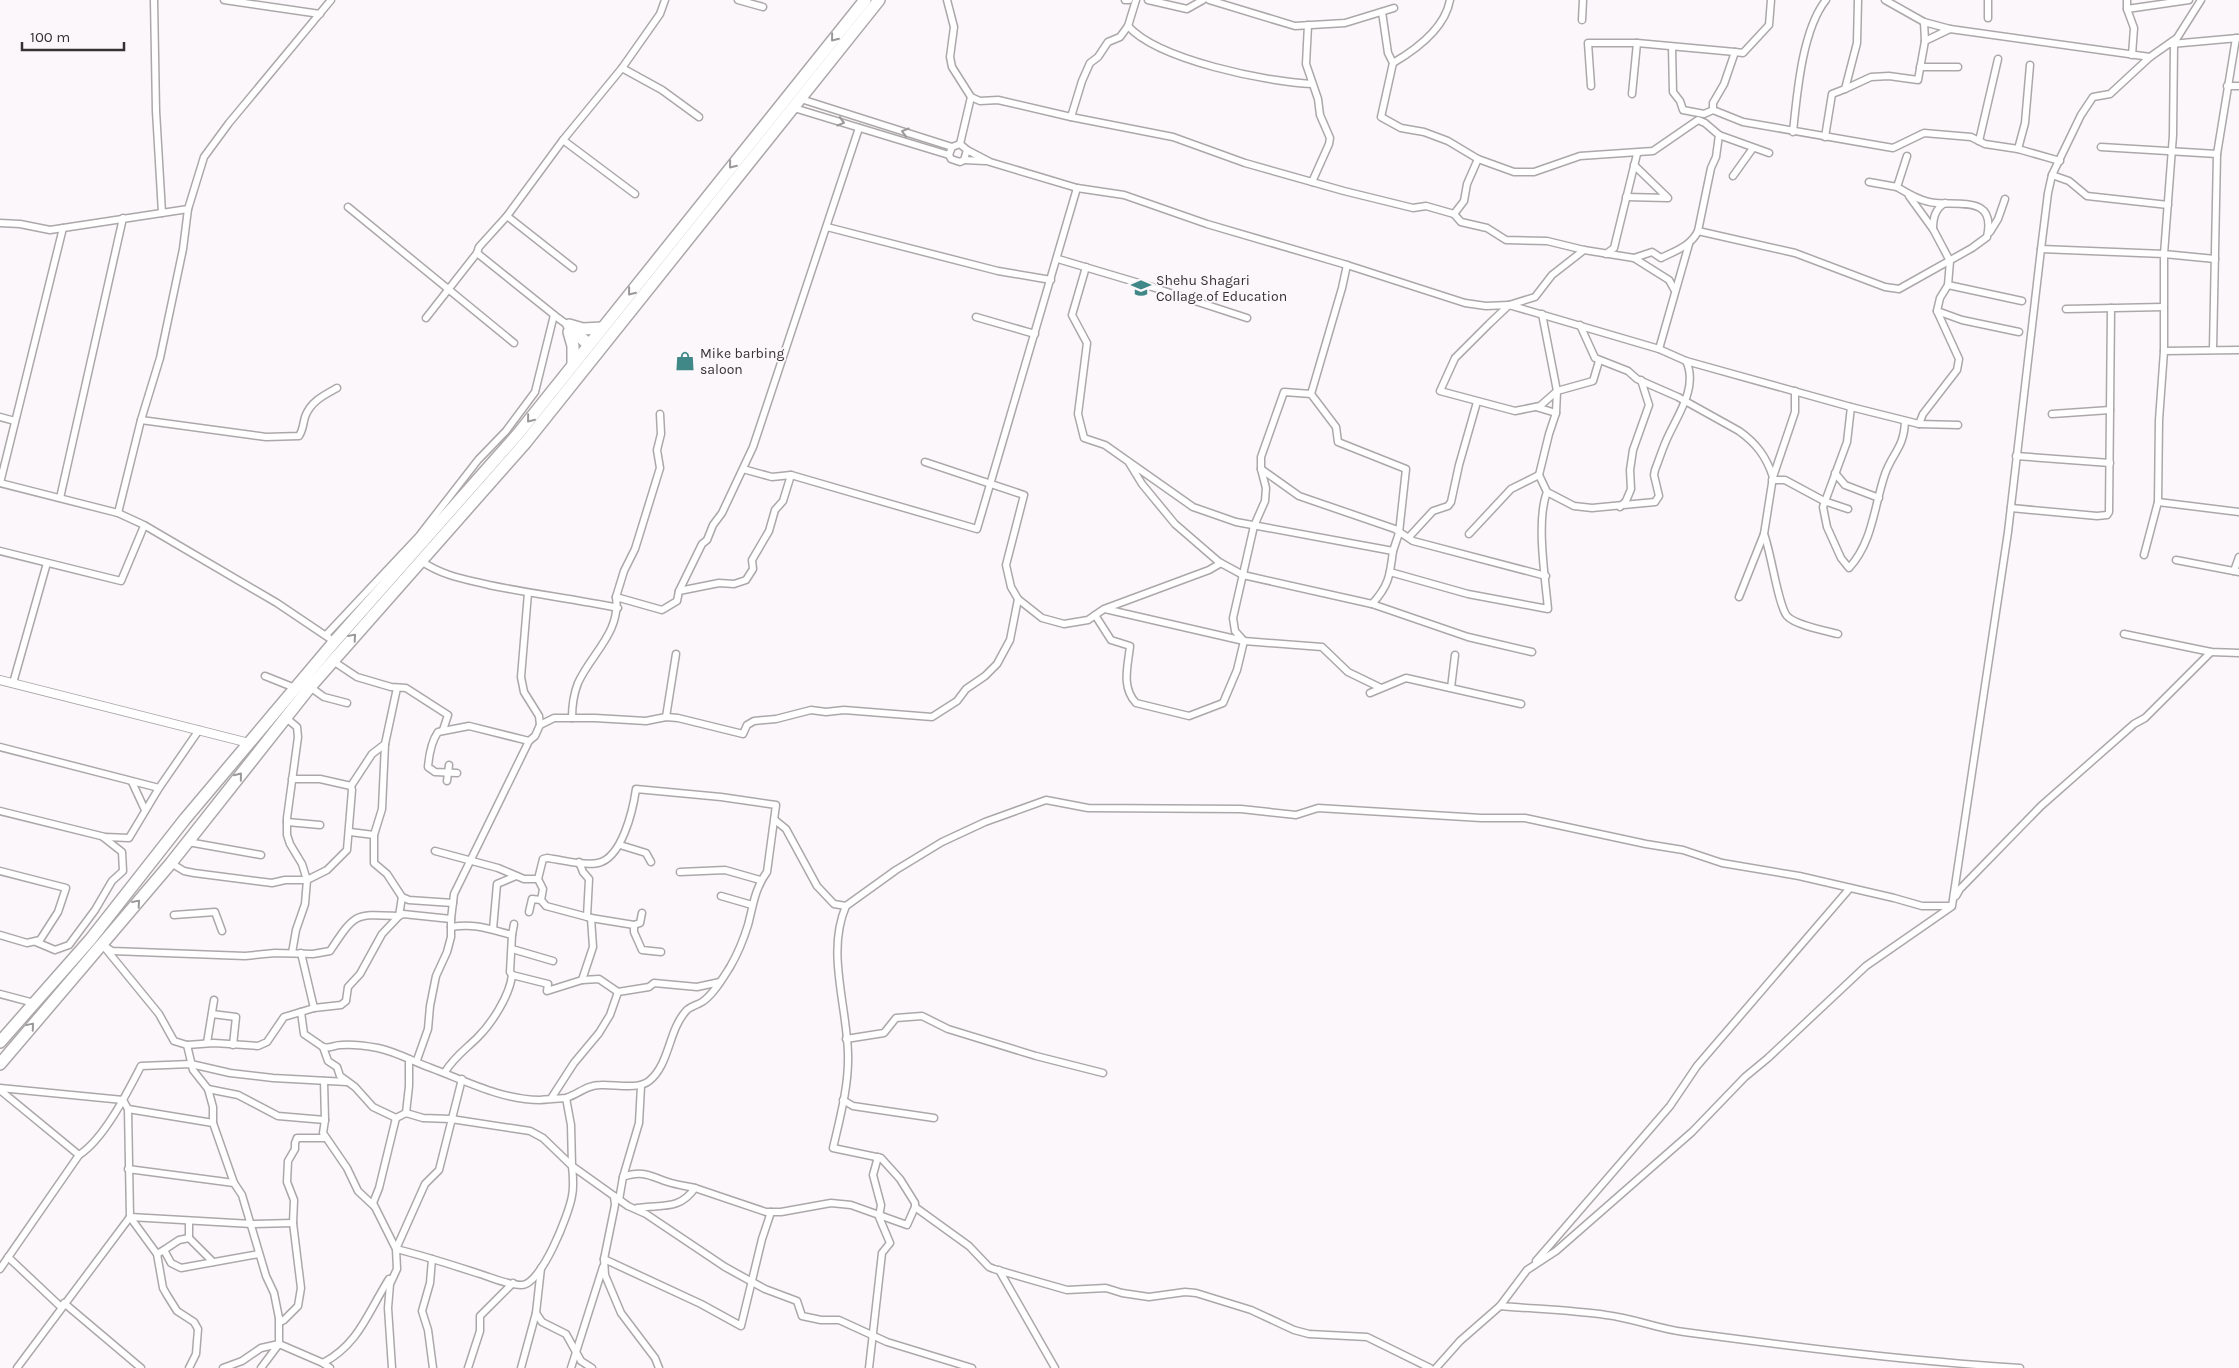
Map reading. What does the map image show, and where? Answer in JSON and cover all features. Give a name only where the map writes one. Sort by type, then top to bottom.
[{"type":"highway","points":[[0,1042],[90,940],[185,819],[295,688],[330,638],[428,538],[573,365],[594,348],[602,328],[864,0]]},
{"type":"highway","points":[[0,1064],[171,863],[310,687],[526,442],[594,348],[798,104],[879,0]]},
{"type":"highway","points":[[573,365],[573,346],[569,329],[602,328]]},
{"type":"street","points":[[154,0],[156,111],[162,213]]},
{"type":"street","points":[[224,0],[320,14]]},
{"type":"street","points":[[118,513],[140,420],[160,358],[183,249],[188,209],[204,157],[228,123],[331,0]]},
{"type":"street","points":[[426,318],[479,248],[507,216],[563,140],[622,68],[660,14],[665,0]]},
{"type":"street","points":[[738,0],[763,7]]},
{"type":"street","points":[[947,0],[954,26],[950,57],[952,67],[971,97],[980,100],[998,100],[1071,118],[1173,137],[1245,163],[1312,182],[1413,208],[1426,206],[1454,214],[1461,222],[1487,228],[1506,240],[1547,241],[1584,250],[1634,258],[1669,280],[1674,289]]},
{"type":"street","points":[[1071,118],[1082,81],[1090,63],[1098,57],[1108,42],[1120,37],[1128,26],[1136,0]]},
{"type":"street","points":[[1148,0],[1187,9],[1203,0]]},
{"type":"street","points":[[1213,0],[1295,26],[1345,23],[1394,8]]},
{"type":"street","points":[[1393,63],[1405,56],[1432,33],[1448,10],[1450,0]]},
{"type":"street","points":[[1582,20],[1583,0]]},
{"type":"street","points":[[1591,86],[1588,42],[1637,43],[1743,53],[1769,25],[1771,0]]},
{"type":"street","points":[[1793,132],[1798,84],[1809,35],[1820,7],[1826,0]]},
{"type":"street","points":[[1845,89],[1857,43],[1858,0]]},
{"type":"street","points":[[1885,0],[1924,22],[1950,29],[2150,57]]},
{"type":"street","points":[[1988,0],[1988,18]]},
{"type":"street","points":[[2127,0],[2127,9],[2134,28],[2132,55]]},
{"type":"street","points":[[2127,9],[2190,0]]},
{"type":"street","points":[[1952,906],[2011,508],[2041,249],[2052,175],[2093,97],[2110,94],[2150,57],[2172,44],[2201,0]]},
{"type":"street","points":[[1382,12],[1388,53],[1393,63],[1381,117],[1401,128],[1424,132],[1448,141],[1478,159],[1514,172],[1534,172],[1580,156],[1637,154],[1652,151],[1698,120],[1705,123],[1718,135],[1769,153]]},
{"type":"street","points":[[1825,137],[1832,94],[1872,77],[1889,76],[1918,80],[1925,41],[1924,22]]},
{"type":"street","points":[[1308,25],[1306,64],[1318,99],[1320,115],[1330,138],[1312,182]]},
{"type":"street","points":[[1128,26],[1163,50],[1194,61],[1261,78],[1312,84]]},
{"type":"street","points":[[1925,41],[1950,29]]},
{"type":"street","points":[[2172,44],[2237,38],[2227,86],[2217,154],[2213,350]]},
{"type":"street","points":[[1632,94],[1637,43]]},
{"type":"street","points":[[2144,555],[2158,502],[2159,420],[2164,351],[2164,254],[2172,153],[2172,44]]},
{"type":"street","points":[[1672,47],[1673,92],[1680,101],[1683,110],[1704,114],[1713,110],[1742,122],[1893,148],[1924,133],[1971,137],[1985,144],[2018,149],[2060,161]]},
{"type":"street","points":[[1713,110],[1713,103],[1724,84],[1735,52]]},
{"type":"street","points":[[1979,141],[1998,60]]},
{"type":"street","points":[[2018,149],[2025,123],[2030,66]]},
{"type":"street","points":[[1920,67],[1958,67]]},
{"type":"street","points":[[622,68],[662,90],[699,117]]},
{"type":"street","points":[[2227,86],[2239,86]]},
{"type":"street","points":[[960,144],[971,97]]},
{"type":"street","points":[[798,104],[860,128],[949,155],[955,162],[964,160],[990,162]]},
{"type":"street","points":[[798,104],[952,147],[960,144]]},
{"type":"street","points":[[616,597],[662,610],[677,601],[679,591],[702,544],[707,540],[713,525],[722,513],[743,469],[765,413],[860,128]]},
{"type":"street","points":[[1659,349],[1674,289],[1689,244],[1698,231],[1711,168],[1716,157],[1718,135]]},
{"type":"street","points":[[563,140],[635,194]]},
{"type":"street","points":[[960,144],[966,150],[990,162],[1077,188],[1124,195],[1207,224],[1347,265],[1465,303],[1486,306],[1509,305],[1535,297],[1552,275],[1584,250]]},
{"type":"street","points":[[2101,146],[2172,153],[2217,154]]},
{"type":"street","points":[[949,155],[952,147]]},
{"type":"street","points":[[1733,176],[1753,148]]},
{"type":"street","points":[[964,160],[966,150]]},
{"type":"street","points":[[1606,254],[1614,248],[1637,154]]},
{"type":"street","points":[[1897,187],[1908,156]]},
{"type":"street","points":[[1454,214],[1464,201],[1467,184],[1478,159]]},
{"type":"street","points":[[1626,197],[1668,198],[1634,166]]},
{"type":"street","points":[[2052,175],[2069,181],[2087,196],[2168,205]]},
{"type":"street","points":[[1869,182],[1897,187],[1928,202],[1968,203],[1981,208],[1990,223],[1987,237]]},
{"type":"street","points":[[743,469],[772,477],[791,475],[977,529],[1058,259],[1077,188]]},
{"type":"street","points":[[1905,192],[1933,229],[1950,261],[1948,285],[1940,298],[1937,312],[1958,354],[1959,364],[1953,376],[1923,414],[1919,424]]},
{"type":"street","points":[[1698,231],[1795,253],[1893,289],[1908,284],[1950,261],[1987,237],[1998,219],[2005,200]]},
{"type":"street","points":[[1933,229],[1935,213],[1945,203]]},
{"type":"street","points":[[348,207],[448,291],[514,343]]},
{"type":"street","points":[[0,224],[20,224],[50,230],[188,209]]},
{"type":"street","points":[[507,216],[573,268]]},
{"type":"street","points":[[60,498],[123,218]]},
{"type":"street","points":[[827,227],[998,271],[1051,280]]},
{"type":"street","points":[[63,228],[0,483],[118,513],[277,603],[330,638],[419,536],[478,460],[506,431],[535,392],[556,317]]},
{"type":"street","points":[[1634,258],[1652,252],[1661,258],[1689,244]]},
{"type":"street","points":[[2041,249],[2164,254],[2215,260]]},
{"type":"street","points":[[477,253],[594,348]]},
{"type":"street","points":[[1058,259],[1247,318]]},
{"type":"street","points":[[1311,394],[1347,265]]},
{"type":"street","points":[[1086,267],[1072,315],[1087,343],[1078,414],[1084,438],[1105,445],[1193,507],[1236,522],[1254,526],[1393,551]]},
{"type":"street","points":[[1948,285],[2022,301]]},
{"type":"street","points":[[1509,305],[1659,349],[1686,361],[1851,407],[1919,424],[1958,426]]},
{"type":"street","points":[[1509,305],[1455,358],[1440,391],[1515,411],[1535,407],[1546,402],[1557,391],[1593,381],[1599,361]]},
{"type":"street","points":[[2066,308],[2163,307]]},
{"type":"street","points":[[2011,508],[2097,516],[2107,515],[2109,512],[2111,308]]},
{"type":"street","points":[[1937,312],[1962,320],[2019,332]]},
{"type":"street","points":[[1542,314],[1557,391],[1556,413],[1539,476],[1547,492],[1574,506],[1592,508],[1620,507],[1648,504],[1658,500],[1659,492],[1654,475],[1655,470],[1685,401],[1690,377],[1686,361]]},
{"type":"street","points":[[976,318],[1035,334]]},
{"type":"street","points":[[1580,325],[1588,348],[1599,361],[1624,369],[1748,437],[1765,456],[1773,478]]},
{"type":"street","points":[[2164,351],[2239,350]]},
{"type":"street","points":[[1620,507],[1626,501],[1631,489],[1630,470],[1634,450],[1649,405],[1642,380]]},
{"type":"street","points":[[140,420],[266,437],[299,436],[311,406],[317,400],[337,388]]},
{"type":"street","points":[[1739,597],[1764,534],[1773,478],[1795,412],[1795,391]]},
{"type":"street","points":[[1244,642],[1238,636],[1233,625],[1235,608],[1254,526],[1265,501],[1266,488],[1261,469],[1261,457],[1284,392],[1311,394],[1336,427],[1338,442],[1406,469],[1400,531],[1393,551],[1390,572],[1384,591],[1372,604]]},
{"type":"street","points":[[1409,537],[1433,511],[1443,509],[1451,502],[1459,465],[1477,402]]},
{"type":"street","points":[[1535,407],[1556,413]]},
{"type":"street","points":[[1851,407],[1846,442],[1824,501],[1825,521],[1841,558],[1849,568],[1866,541],[1887,470],[1902,445],[1906,421]]},
{"type":"street","points":[[2052,414],[2110,410]]},
{"type":"street","points":[[572,718],[578,684],[614,625],[618,608],[616,597],[624,571],[635,549],[660,468],[657,450],[661,434],[660,414]]},
{"type":"street","points":[[0,417],[15,421]]},
{"type":"street","points":[[2016,456],[2110,463]]},
{"type":"street","points":[[1128,461],[1142,484],[1175,524],[1221,563],[1243,575],[1372,604],[1468,637],[1532,652]]},
{"type":"street","points":[[925,462],[1024,495],[1006,566],[1012,587],[1018,599],[1042,618],[1064,624],[1088,620],[1104,609],[1210,570],[1221,563]]},
{"type":"street","points":[[1261,469],[1307,500],[1400,531],[1413,541],[1546,576]]},
{"type":"street","points":[[1835,472],[1845,485],[1879,498]]},
{"type":"street","points":[[679,591],[719,582],[734,584],[746,580],[753,569],[752,560],[769,531],[775,510],[783,501],[791,475]]},
{"type":"street","points":[[1469,534],[1511,489],[1539,476]]},
{"type":"street","points":[[1773,478],[1785,480],[1824,501],[1848,509]]},
{"type":"street","points":[[1390,572],[1468,594],[1548,609],[1542,532],[1542,504],[1547,492]]},
{"type":"street","points":[[2158,502],[2239,512]]},
{"type":"street","points":[[0,552],[121,581],[144,526]]},
{"type":"street","points":[[1764,534],[1783,607],[1788,617],[1800,623],[1838,634]]},
{"type":"street","points":[[2176,560],[2237,572],[2239,557]]},
{"type":"street","points":[[421,562],[437,572],[449,576],[528,593],[618,608]]},
{"type":"street","points":[[13,683],[47,563]]},
{"type":"street","points":[[416,1060],[428,1028],[436,976],[447,952],[451,936],[454,894],[529,741],[535,736],[540,725],[539,716],[524,692],[521,677],[528,593]]},
{"type":"street","points":[[540,725],[554,718],[646,721],[666,717],[678,718],[743,734],[747,726],[754,721],[776,719],[811,710],[826,712],[844,710],[932,716],[957,701],[966,689],[986,676],[997,664],[1010,640],[1018,599]]},
{"type":"street","points":[[1104,609],[1244,642],[1322,647],[1348,672],[1380,688]]},
{"type":"street","points":[[1095,615],[1111,640],[1130,646],[1126,683],[1136,703],[1189,716],[1223,703],[1237,670],[1244,642]]},
{"type":"street","points":[[2124,634],[2210,652],[2239,652]]},
{"type":"street","points":[[1531,1267],[1556,1251],[1692,1132],[1745,1077],[1768,1058],[1866,966],[1942,911],[1952,906],[1960,889],[2041,806],[2134,724],[2145,718],[2210,652]]},
{"type":"street","points":[[666,717],[676,654]]},
{"type":"street","points":[[1451,688],[1455,655]]},
{"type":"street","points":[[333,661],[357,677],[397,688],[406,688],[416,693],[448,715],[444,730]]},
{"type":"street","points":[[264,676],[295,688]]},
{"type":"street","points":[[1370,693],[1406,678],[1521,704]]},
{"type":"street","points":[[0,680],[249,742]]},
{"type":"street","points":[[310,687],[324,697],[347,703]]},
{"type":"street","points":[[397,688],[385,744],[382,809],[374,835],[374,863],[387,874],[402,896],[409,900],[453,903]]},
{"type":"street","points":[[285,717],[297,727],[287,836],[302,864],[307,880],[305,904],[296,930],[292,953]]},
{"type":"street","points":[[457,773],[448,769],[435,772],[428,767],[434,737],[438,732],[469,726],[529,741]]},
{"type":"street","points":[[0,811],[103,837],[129,838],[159,788],[199,730]]},
{"type":"street","points":[[171,863],[184,872],[194,874],[272,883],[285,880],[307,880],[326,870],[347,850],[350,832],[351,786],[372,754],[385,744]]},
{"type":"street","points":[[0,747],[159,788]]},
{"type":"street","points":[[447,781],[448,769]]},
{"type":"street","points":[[292,779],[320,779],[351,786]]},
{"type":"street","points":[[132,782],[145,810]]},
{"type":"street","points":[[322,1048],[341,1045],[378,1048],[416,1060],[430,1068],[446,1072],[511,1097],[542,1100],[552,1097],[566,1098],[588,1087],[598,1085],[641,1086],[649,1081],[658,1069],[668,1052],[677,1026],[686,1010],[704,1002],[731,966],[747,926],[760,880],[767,872],[776,805],[721,797],[636,789],[620,845],[608,859],[596,863],[543,859],[538,879],[543,889],[541,900]]},
{"type":"street","points":[[623,1177],[649,1174],[666,1181],[730,1199],[752,1209],[771,1212],[831,1203],[851,1205],[906,1225],[915,1207],[915,1203],[900,1179],[881,1158],[834,1148],[848,1073],[838,962],[839,922],[846,906],[896,870],[942,842],[985,822],[1046,800],[1088,808],[1241,809],[1296,816],[1318,808],[1481,818],[1525,818],[1683,850],[1722,863],[1745,865],[1922,906],[1952,906]]},
{"type":"street","points":[[775,820],[786,829],[817,886],[834,904],[846,906]]},
{"type":"street","points":[[287,822],[320,824]]},
{"type":"street","points":[[350,832],[374,835]]},
{"type":"street","points":[[36,942],[55,950],[69,944],[95,910],[112,881],[123,871],[122,852],[103,837]]},
{"type":"street","points":[[188,842],[261,855]]},
{"type":"street","points":[[620,845],[646,852],[652,862]]},
{"type":"street","points":[[436,852],[471,860],[524,879],[538,879]]},
{"type":"street","points":[[579,862],[583,872],[589,878],[589,917],[593,948],[582,980]]},
{"type":"street","points":[[680,872],[725,870],[760,880]]},
{"type":"street","points":[[0,871],[66,888],[58,912],[43,938],[36,942],[27,943],[0,936]]},
{"type":"street","points":[[493,929],[497,884],[516,876]]},
{"type":"street","points":[[1436,1368],[1460,1340],[1500,1306],[1531,1267],[1670,1106],[1697,1066],[1850,888]]},
{"type":"street","points":[[101,943],[159,1014],[174,1041],[186,1046],[207,1043],[254,1047],[267,1042],[284,1017],[314,1008],[341,1005],[346,1001],[348,987],[360,974],[382,934],[399,916],[402,896]]},
{"type":"street","points":[[721,896],[752,905]]},
{"type":"street","points":[[529,912],[532,899],[541,900],[546,906],[589,917],[634,925],[640,923],[642,913]]},
{"type":"street","points":[[174,915],[214,912],[222,931]]},
{"type":"street","points":[[101,943],[112,951],[245,956],[292,953],[313,954],[330,951],[352,921],[364,914],[399,916],[403,914],[451,919]]},
{"type":"street","points":[[451,927],[467,924],[512,935]]},
{"type":"street","points":[[446,1072],[454,1059],[479,1036],[511,989],[512,975],[510,972],[514,924]]},
{"type":"street","points":[[634,925],[634,932],[642,950],[661,952]]},
{"type":"street","points":[[512,949],[553,961]]},
{"type":"street","points":[[301,953],[314,1008]]},
{"type":"street","points":[[512,975],[548,984],[547,991],[582,980],[599,979],[618,992],[649,986],[654,983],[697,987],[720,982]]},
{"type":"street","points":[[552,1097],[574,1063],[599,1033],[610,1015],[618,992]]},
{"type":"street","points":[[0,994],[34,1003]]},
{"type":"street","points":[[207,1043],[214,1000]]},
{"type":"street","points":[[301,1012],[304,1034],[322,1048],[328,1061],[337,1067],[340,1076],[355,1087],[373,1107],[396,1118]]},
{"type":"street","points":[[212,1014],[236,1017],[234,1045]]},
{"type":"street","points":[[846,1038],[884,1033],[896,1018],[922,1016],[948,1029],[1103,1074]]},
{"type":"street","points":[[186,1046],[193,1070],[208,1090],[213,1107],[213,1123],[234,1183],[242,1195],[252,1224],[259,1254],[274,1293],[279,1318],[279,1344],[261,1368]]},
{"type":"street","points":[[406,1113],[409,1059]]},
{"type":"street","points":[[0,1269],[79,1155],[94,1142],[123,1100],[141,1066],[191,1064],[230,1073],[347,1082]]},
{"type":"street","points":[[396,1249],[425,1184],[439,1170],[462,1079]]},
{"type":"street","points":[[324,1081],[325,1120],[323,1133],[325,1138]]},
{"type":"street","points":[[570,1368],[603,1263],[615,1205],[639,1123],[641,1086]]},
{"type":"street","points":[[0,1089],[123,1100]]},
{"type":"street","points":[[0,1089],[79,1155]]},
{"type":"street","points":[[208,1090],[238,1095],[278,1116],[325,1120]]},
{"type":"street","points":[[396,1249],[513,1283],[528,1284],[557,1240],[573,1193],[571,1125],[566,1098]]},
{"type":"street","points":[[123,1100],[128,1109],[130,1217],[156,1254],[163,1288],[177,1311],[194,1322],[198,1329],[196,1354],[189,1368]]},
{"type":"street","points":[[843,1100],[853,1106],[934,1118]]},
{"type":"street","points":[[128,1109],[213,1123]]},
{"type":"street","points":[[374,1206],[373,1203],[379,1188],[396,1118],[406,1113],[422,1118],[451,1119],[530,1131],[544,1138],[572,1166],[628,1206],[646,1214],[725,1267],[752,1282],[797,1301],[802,1316],[822,1320],[839,1320],[873,1336],[972,1368]]},
{"type":"street","points":[[279,1318],[282,1321],[284,1320],[298,1306],[301,1288],[293,1223],[294,1200],[287,1182],[288,1161],[295,1149],[297,1138],[325,1138],[330,1140],[337,1154],[348,1168],[358,1191],[374,1206],[396,1249],[397,1269],[390,1284],[388,1308],[392,1368]]},
{"type":"street","points":[[869,1368],[873,1317],[882,1253],[890,1243],[879,1216],[881,1205],[873,1175],[878,1157]]},
{"type":"street","points":[[128,1169],[234,1183]]},
{"type":"street","points":[[636,1209],[676,1204],[685,1200],[695,1188]]},
{"type":"street","points":[[915,1207],[969,1246],[989,1267],[1067,1290],[1106,1288],[1122,1293],[1149,1297],[1184,1292],[1196,1293],[1251,1310],[1294,1330],[1309,1334],[1367,1337],[1430,1368]]},
{"type":"street","points":[[603,1263],[701,1304],[741,1326],[762,1239],[771,1212]]},
{"type":"street","points":[[130,1217],[252,1224],[293,1223]]},
{"type":"street","points":[[20,1366],[63,1305],[130,1217]]},
{"type":"street","points":[[189,1221],[188,1238],[213,1262]]},
{"type":"street","points":[[156,1254],[179,1240],[188,1238]]},
{"type":"street","points":[[164,1250],[172,1263],[181,1268],[259,1254]]},
{"type":"street","points":[[8,1258],[141,1368]]},
{"type":"street","points":[[432,1259],[430,1283],[422,1311],[428,1330],[433,1368]]},
{"type":"street","points":[[603,1263],[621,1313],[655,1358],[659,1367]]},
{"type":"street","points":[[521,1368],[536,1313],[541,1267]]},
{"type":"street","points":[[323,1363],[339,1354],[356,1334],[397,1269]]},
{"type":"street","points":[[999,1270],[1056,1368]]},
{"type":"street","points":[[468,1368],[480,1332],[480,1316],[513,1283]]},
{"type":"street","points":[[1500,1306],[1608,1315],[1681,1332],[1786,1344],[1824,1351],[1927,1362],[2020,1368]]},
{"type":"street","points":[[536,1313],[542,1322],[566,1334],[581,1361],[592,1368]]},
{"type":"street","points":[[223,1368],[242,1361],[261,1348],[279,1344],[323,1363],[330,1368]]},
{"type":"place","name":"Shehu Shagari Collage of Education","points":[[1141,288]]},
{"type":"place","name":"Mike barbing saloon","points":[[685,361]]}]
